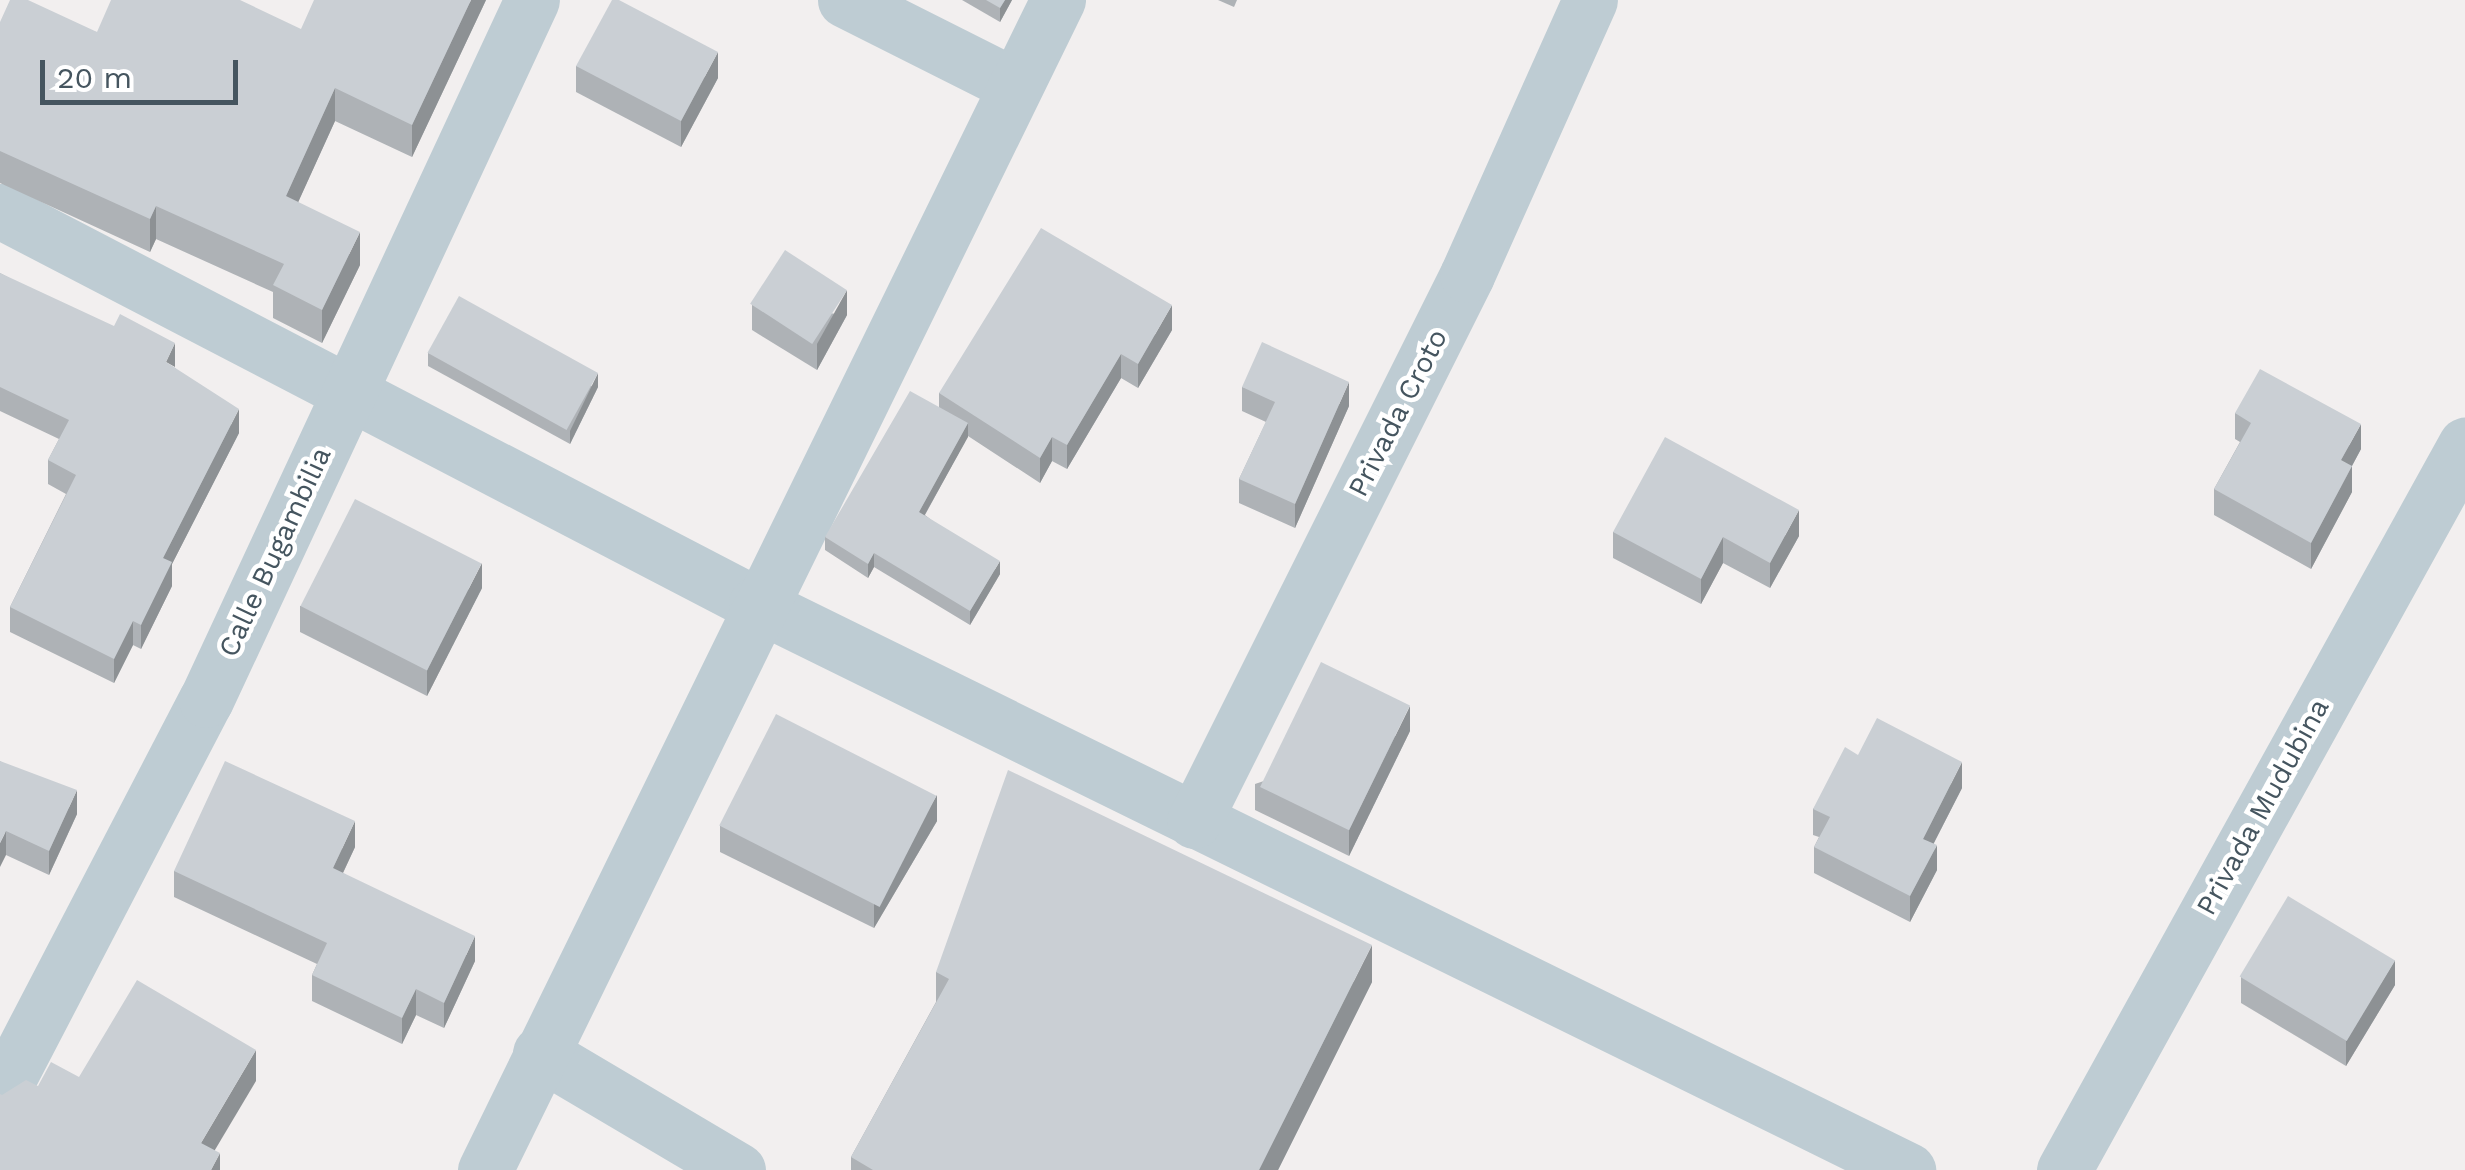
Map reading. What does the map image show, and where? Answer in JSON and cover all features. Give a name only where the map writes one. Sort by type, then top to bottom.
[{"type":"street","name":"Calle Bugambilia","points":[[0,1095],[206,700],[532,0]]},
{"type":"street","points":[[844,0],[1012,84]]},
{"type":"street","points":[[485,1170],[756,604],[1012,84],[1058,0]]},
{"type":"street","name":"Privada Croto","points":[[1194,821],[1466,275],[1590,0]]},
{"type":"street","points":[[0,211],[350,389],[756,604],[1908,1170]]},
{"type":"street","name":"Privada Mudubina","points":[[2064,1170],[2465,446]]},
{"type":"street","points":[[540,1053],[738,1170]]},
{"type":"building","points":[[10,0],[28,0],[97,32],[111,0],[240,0],[301,29],[314,0],[471,0],[412,125],[335,88],[286,196],[360,232],[322,310],[273,285],[284,264],[156,206],[150,219],[0,151],[0,22]]},
{"type":"building","points":[[612,0],[619,0],[718,52],[681,121],[576,66]]},
{"type":"building","points":[[986,0],[1005,0],[1000,8]]},
{"type":"building","points":[[1041,228],[1172,305],[1138,364],[1121,354],[1067,445],[1052,437],[1040,458],[939,393]]},
{"type":"building","points":[[785,250],[847,290],[812,344],[750,304]]},
{"type":"building","points":[[0,273],[114,326],[120,314],[175,343],[166,362],[239,409],[163,558],[172,562],[141,625],[133,621],[114,659],[10,607],[76,475],[48,460],[69,420],[0,387]]},
{"type":"building","points":[[459,296],[598,373],[567,430],[427,353]]},
{"type":"building","points":[[1262,342],[1349,382],[1295,504],[1239,479],[1275,402],[1242,387]]},
{"type":"building","points":[[2260,369],[2361,424],[2341,460],[2352,466],[2311,543],[2214,489],[2251,423],[2235,413]]},
{"type":"building","points":[[910,391],[968,423],[919,512],[1000,561],[970,611],[874,553],[868,564],[825,537]]},
{"type":"building","points":[[1665,437],[1799,510],[1770,563],[1723,537],[1701,579],[1613,532]]},
{"type":"building","points":[[355,499],[482,563],[427,670],[301,606]]},
{"type":"building","points":[[1321,662],[1410,705],[1349,830],[1260,787]]},
{"type":"building","points":[[776,714],[936,796],[880,907],[719,825]]},
{"type":"building","points":[[1877,718],[1962,762],[1923,839],[1937,845],[1910,896],[1814,847],[1830,817],[1813,809],[1845,747],[1858,755]]},
{"type":"building","points":[[0,761],[77,790],[49,851],[6,831],[0,843]]},
{"type":"building","points":[[225,761],[355,821],[333,868],[475,936],[444,1003],[416,989],[402,1018],[312,975],[327,943],[174,871]]},
{"type":"building","points":[[1008,770],[1372,945],[1259,1170],[873,1170],[851,1157],[949,979],[936,972]]},
{"type":"building","points":[[2288,896],[2395,960],[2347,1041],[2240,977]]},
{"type":"building","points":[[137,980],[256,1050],[201,1143],[220,1153],[211,1170],[0,1170],[0,1094],[26,1080],[38,1086],[51,1062],[79,1077]]}]
